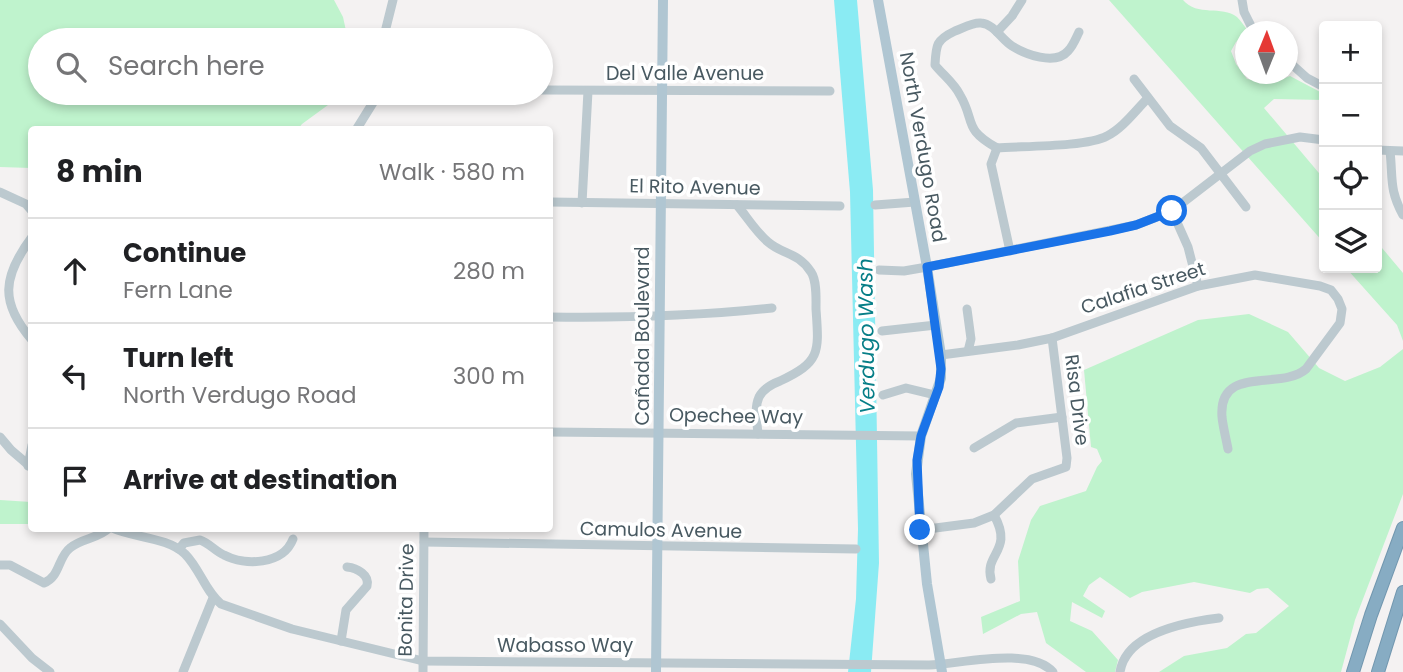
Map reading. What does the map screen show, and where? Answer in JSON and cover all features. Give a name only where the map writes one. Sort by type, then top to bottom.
[{"type":"highway","points":[[1353,672],[1403,528]]},
{"type":"highway","points":[[1378,672],[1403,592]]},
{"type":"main road","name":"Cañada Boulevard","points":[[656,667],[663,0]]},
{"type":"main road","name":"North Verdugo Road","points":[[878,0],[941,355],[941,378],[921,436],[916,474],[927,584],[942,668]]},
{"type":"street","points":[[386,28],[393,0]]},
{"type":"street","points":[[996,32],[1012,16],[1022,0]]},
{"type":"street","points":[[1242,0],[1248,21]]},
{"type":"street","points":[[1079,32],[1068,52],[1057,58],[1042,58],[1012,46],[991,26],[973,24],[942,37],[936,48],[935,65],[955,85],[970,125],[978,135],[997,148],[1091,142],[1107,136],[1121,126],[1148,99]]},
{"type":"street","points":[[1298,70],[1319,84]]},
{"type":"street","points":[[1134,79],[1170,126],[1201,148],[1246,207]]},
{"type":"street","name":"Del Valle Avenue","points":[[553,90],[830,91]]},
{"type":"street","points":[[582,203],[588,91]]},
{"type":"street","points":[[359,126],[374,105]]},
{"type":"street","points":[[879,270],[904,271],[927,267],[1136,225],[1172,211],[1250,151],[1265,144],[1300,137],[1319,139]]},
{"type":"street","points":[[997,148],[991,163],[1010,251]]},
{"type":"street","points":[[1382,150],[1403,151]]},
{"type":"street","points":[[1390,151],[1391,183],[1403,215]]},
{"type":"street","points":[[0,192],[28,206]]},
{"type":"street","name":"El Rito Avenue","points":[[553,202],[839,206]]},
{"type":"street","points":[[875,205],[915,202]]},
{"type":"street","points":[[737,205],[769,243],[793,254],[814,277],[817,346],[812,360],[801,372],[771,385],[760,395],[756,407],[758,434]]},
{"type":"street","points":[[1172,211],[1188,247],[1198,286]]},
{"type":"street","points":[[28,243],[1,284],[5,310],[11,322],[28,337]]},
{"type":"street","name":"Calafia Street","points":[[941,355],[1052,338],[1198,286],[1255,275],[1331,290],[1342,309],[1340,323],[1299,375],[1286,379],[1241,383],[1231,390],[1222,407],[1228,449]]},
{"type":"street","points":[[553,317],[715,314],[772,308]]},
{"type":"street","points":[[967,309],[972,351]]},
{"type":"street","points":[[883,331],[936,325]]},
{"type":"street","name":"Risa Drive","points":[[994,516],[1032,479],[1066,467],[1052,338]]},
{"type":"street","points":[[883,395],[906,388],[935,395]]},
{"type":"street","points":[[974,447],[1016,423],[1062,417]]},
{"type":"street","name":"Opechee Way","points":[[553,432],[921,436]]},
{"type":"street","points":[[0,437],[28,465]]},
{"type":"street","points":[[0,453],[11,450]]},
{"type":"street","points":[[920,530],[974,523],[994,516],[1002,530],[1002,541],[989,571],[991,579]]},
{"type":"street","points":[[0,565],[10,565],[44,583],[52,579],[68,549],[106,532]]},
{"type":"street","points":[[123,532],[179,550],[193,563],[213,598],[184,672]]},
{"type":"street","name":"Bonita Drive","points":[[422,672],[424,532]]},
{"type":"street","points":[[179,550],[184,543],[200,540],[230,558],[247,561],[270,560],[286,551],[293,539]]},
{"type":"street","name":"Camulos Avenue","points":[[424,542],[658,548],[856,549]]},
{"type":"street","points":[[341,641],[346,610],[368,582],[355,568],[347,567]]},
{"type":"street","name":"Wabasso Way","points":[[213,598],[221,604],[292,629],[423,661],[551,667],[875,664],[942,668],[993,659],[1023,659],[1041,664],[1053,672]]},
{"type":"street","points":[[1120,672],[1126,654],[1142,642],[1182,624],[1219,618]]},
{"type":"street","points":[[0,624],[32,658],[50,672]]},
{"type":"green space","points":[[0,0],[334,0],[343,17],[345,28],[28,28],[28,105],[328,105],[300,126],[28,126],[28,168],[0,167]]},
{"type":"green space","points":[[1109,0],[1183,0],[1195,8],[1231,14],[1240,21],[1235,21],[1235,44],[1231,51],[1235,61],[1235,84],[1298,84],[1298,80],[1319,91],[1319,100],[1274,99],[1264,108],[1319,173],[1319,237]]},
{"type":"green space","points":[[1382,248],[1403,273],[1403,341],[1397,325],[1350,273],[1382,273]]},
{"type":"green space","points":[[1249,314],[1288,332],[1319,368],[1345,381],[1380,367],[1403,349],[1403,494],[1355,620],[1341,672],[1159,672],[1184,656],[1227,648],[1246,634],[1256,633],[1289,606],[1268,588],[1250,593],[1194,582],[1142,592],[1130,598],[1100,577],[1089,585],[1083,596],[1105,611],[1102,618],[1072,602],[1070,621],[1092,631],[1118,660],[1115,672],[1086,672],[1046,643],[1037,612],[1021,614],[983,634],[981,617],[1020,601],[1018,561],[1031,520],[1040,506],[1086,491],[1102,461],[1097,449],[1091,447],[1084,370],[1198,320]]},
{"type":"green space","points":[[0,500],[28,502],[28,524],[0,524]]},
{"type":"water","name":"Verdugo Wash","points":[[834,0],[857,0],[873,190],[879,563],[871,672],[848,672],[856,599],[858,529],[850,192]]},
{"type":"route","points":[[920,530],[917,460],[921,436],[941,378],[941,355],[927,267],[1110,231],[1136,225],[1172,211]]}]
